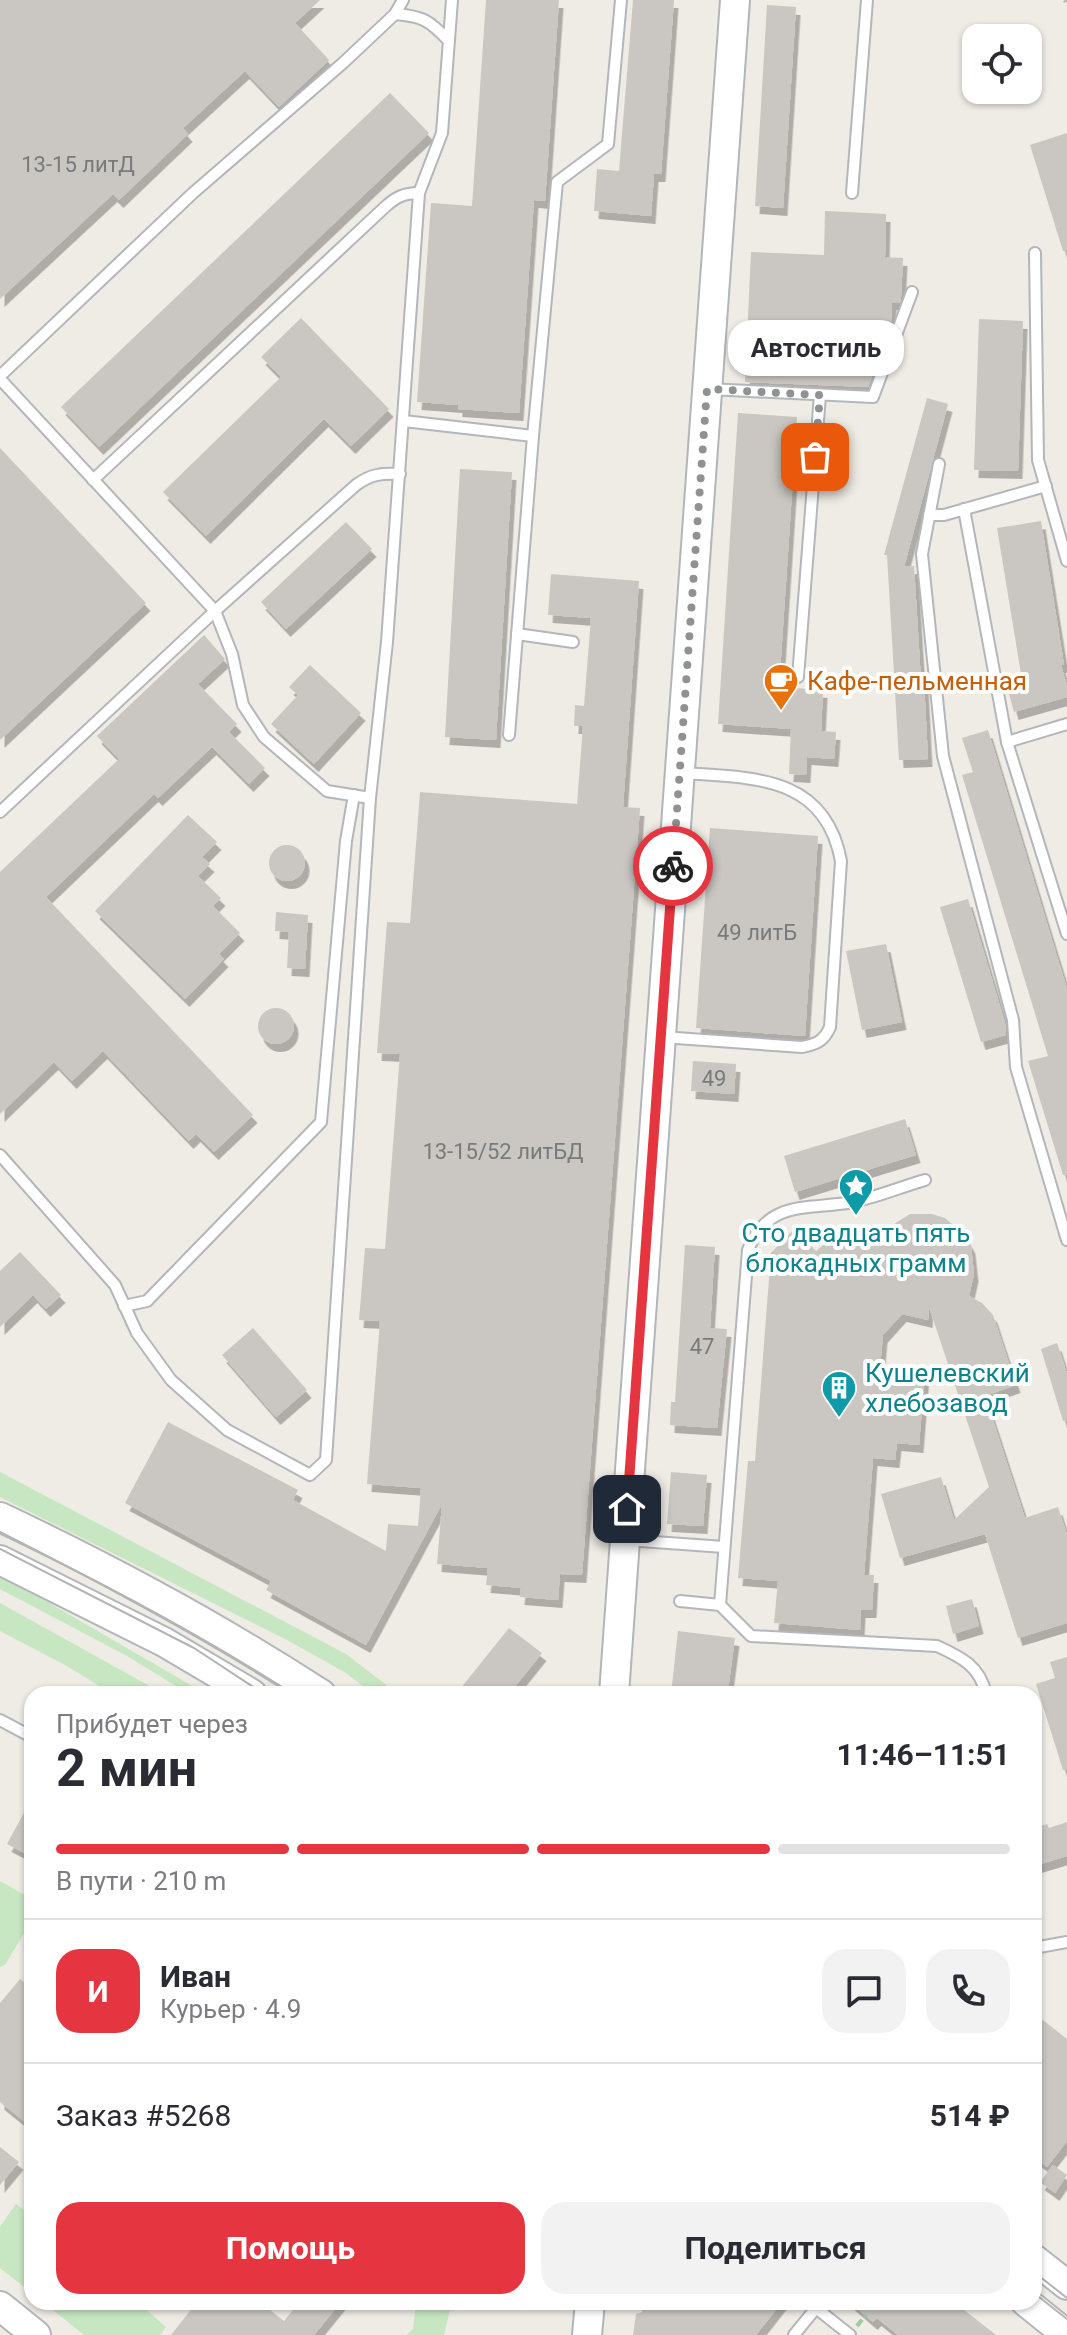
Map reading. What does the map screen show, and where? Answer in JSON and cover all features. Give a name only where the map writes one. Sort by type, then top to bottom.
[{"type":"main road","points":[[615,1686],[630,1540],[686,773],[713,389],[735,0]]},
{"type":"main road","points":[[713,389],[747,0]]},
{"type":"main road","points":[[0,1517],[167,1602],[309,1686]]},
{"type":"main road","points":[[625,1686],[630,1540]]},
{"type":"main road","points":[[0,1560],[164,1642],[238,1686]]},
{"type":"main road","points":[[1042,2265],[1067,2285]]},
{"type":"main road","points":[[0,2306],[36,2335]]},
{"type":"main road","points":[[587,2335],[589,2310]]},
{"type":"main road","points":[[1036,2310],[1064,2334]]},
{"type":"lane","points":[[370,798],[327,791],[264,737],[243,705],[232,654],[215,611],[0,377],[193,193],[343,63],[395,14],[403,0]]},
{"type":"lane","points":[[0,1155],[115,1285],[137,1333],[171,1380],[227,1430],[310,1475],[326,1460],[370,798],[387,642],[419,193],[442,133],[452,0]]},
{"type":"lane","points":[[509,735],[557,182],[608,144],[621,0]]},
{"type":"lane","points":[[852,193],[867,0]]},
{"type":"lane","points":[[395,14],[430,22],[449,41]]},
{"type":"lane","points":[[93,480],[395,197],[419,193]]},
{"type":"lane","points":[[1035,253],[1038,460],[1067,561]]},
{"type":"lane","points":[[713,389],[873,397],[912,292]]},
{"type":"lane","points":[[798,677],[820,395]]},
{"type":"lane","points":[[404,421],[533,436]]},
{"type":"lane","points":[[939,464],[922,554],[943,756],[1013,1020],[1016,1067],[1067,1240]]},
{"type":"lane","points":[[0,812],[215,611],[356,485],[369,476],[400,474]]},
{"type":"lane","points":[[929,515],[944,515],[1046,486]]},
{"type":"lane","points":[[964,509],[1007,742],[1067,934]]},
{"type":"lane","points":[[517,634],[573,642]]},
{"type":"lane","points":[[1007,742],[1067,724]]},
{"type":"lane","points":[[666,1037],[802,1047],[826,1038],[830,1027],[841,861],[829,821],[809,800],[778,783],[686,773]]},
{"type":"lane","points":[[124,1306],[147,1301],[321,1122],[346,841],[354,795]]},
{"type":"lane","points":[[720,1605],[748,1250],[755,1233],[768,1219],[786,1211],[856,1201],[925,1180]]},
{"type":"lane","points":[[630,1540],[724,1547]]},
{"type":"lane","points":[[680,1601],[720,1605],[751,1636],[937,1646],[964,1658],[983,1678],[984,1686]]},
{"type":"lane","points":[[0,1720],[24,1733]]},
{"type":"lane","points":[[1042,1947],[1067,1942]]},
{"type":"lane","points":[[794,2335],[814,2310]]},
{"type":"lane","points":[[819,2310],[850,2335]]},
{"type":"green space","points":[[0,1472],[346,1654],[388,1686],[363,1686],[346,1673],[287,1640],[0,1497]]},
{"type":"green space","points":[[0,1578],[192,1686],[176,1686],[127,1656],[0,1589]]},
{"type":"green space","points":[[0,1603],[150,1686],[99,1686],[0,1631]]},
{"type":"green space","points":[[0,1881],[24,1894],[24,1933],[5,1965],[0,1967]]},
{"type":"green space","points":[[16,2204],[24,2210],[24,2287],[0,2268],[0,2227]]},
{"type":"green space","points":[[53,2310],[146,2310],[166,2327],[160,2335],[84,2335]]},
{"type":"green space","points":[[415,2310],[450,2310],[444,2335],[407,2335],[413,2329]]},
{"type":"building","points":[[0,0],[320,0],[295,23],[329,60],[279,107],[245,71],[183,128],[188,134],[119,200],[113,194],[0,299]]},
{"type":"building","points":[[486,0],[559,0],[545,201],[534,200],[519,413],[458,409],[458,405],[417,402],[431,203],[472,206]]},
{"type":"building","points":[[633,0],[674,0],[661,174],[654,174],[651,216],[594,211],[597,169],[619,171]]},
{"type":"building","points":[[767,5],[796,7],[783,208],[755,206]]},
{"type":"building","points":[[390,93],[429,133],[99,447],[61,407]]},
{"type":"building","points":[[1067,133],[1067,251],[1063,251],[1030,145]]},
{"type":"building","points":[[825,211],[886,214],[885,257],[903,258],[900,303],[892,302],[891,322],[874,321],[868,387],[745,382],[751,252],[824,255]]},
{"type":"building","points":[[301,318],[389,409],[351,446],[324,419],[206,536],[163,492],[281,377],[261,357]]},
{"type":"building","points":[[979,319],[1023,321],[1018,471],[974,470]]},
{"type":"building","points":[[927,398],[948,404],[904,567],[914,566],[928,759],[899,760],[887,555],[884,555]]},
{"type":"building","points":[[738,413],[797,417],[779,687],[823,690],[821,731],[836,732],[834,759],[807,757],[806,775],[789,774],[791,729],[718,724]]},
{"type":"building","points":[[0,448],[146,603],[0,740]]},
{"type":"building","points":[[460,469],[512,472],[496,740],[445,737]]},
{"type":"building","points":[[1041,521],[1067,697],[1014,712],[1008,690],[1023,686],[997,528]]},
{"type":"building","points":[[346,522],[372,549],[286,629],[261,602]]},
{"type":"building","points":[[551,574],[639,581],[623,807],[640,808],[582,1575],[560,1574],[558,1600],[520,1597],[521,1588],[486,1585],[488,1568],[437,1564],[442,1504],[366,1645],[266,1590],[271,1581],[125,1503],[168,1422],[298,1490],[293,1500],[386,1551],[388,1524],[418,1526],[421,1488],[367,1484],[380,1321],[359,1320],[365,1248],[385,1249],[400,1054],[377,1053],[387,922],[410,923],[420,792],[577,804],[583,726],[574,726],[575,705],[584,706],[591,618],[548,615]]},
{"type":"building","points":[[204,635],[225,659],[198,684],[237,724],[229,732],[265,768],[249,784],[212,747],[158,798],[154,794],[46,897],[253,1115],[214,1152],[196,1134],[189,1141],[103,1051],[72,1081],[54,1062],[0,1114],[0,872],[119,759],[97,736]]},
{"type":"building","points":[[310,665],[361,713],[314,764],[271,724],[298,695],[289,687]]},
{"type":"building","points":[[988,730],[1067,989],[1067,1175],[1063,1175],[1028,1061],[1048,1056],[962,775],[973,772],[962,738]]},
{"type":"building","points":[[188,815],[217,842],[202,857],[210,864],[198,876],[221,898],[213,906],[240,933],[219,954],[224,959],[185,999],[95,911]]},
{"type":"building","points":[[710,828],[818,836],[805,1036],[696,1028]]},
{"type":"building","points":[[287,845],[300,850],[305,863],[300,876],[287,881],[274,876],[269,863],[274,850]]},
{"type":"building","points":[[968,899],[1005,1023],[1006,1035],[981,1042],[940,907]]},
{"type":"building","points":[[276,912],[308,915],[305,969],[287,968],[289,932],[275,931]]},
{"type":"building","points":[[886,944],[902,1022],[862,1030],[846,951]]},
{"type":"building","points":[[276,1008],[289,1013],[294,1026],[289,1039],[276,1044],[263,1039],[258,1026],[263,1013]]},
{"type":"building","points":[[693,1061],[736,1064],[734,1094],[691,1091]]},
{"type":"building","points":[[905,1119],[916,1155],[795,1192],[784,1156]]},
{"type":"building","name":"Кушелевский хлебозавод","points":[[910,1214],[932,1214],[945,1218],[965,1235],[971,1246],[974,1274],[969,1296],[982,1303],[993,1315],[1016,1385],[985,1396],[1025,1518],[1058,1507],[1067,1535],[1067,1623],[1018,1638],[985,1534],[900,1558],[881,1494],[941,1477],[954,1520],[989,1487],[929,1307],[928,1320],[902,1314],[883,1335],[880,1367],[925,1371],[919,1445],[897,1443],[895,1460],[873,1458],[864,1575],[874,1575],[872,1610],[861,1610],[860,1630],[774,1623],[778,1581],[738,1578],[748,1461],[755,1461],[771,1253],[794,1229],[816,1251],[826,1243],[844,1238],[861,1237],[877,1243],[891,1226]]},
{"type":"building","points":[[685,1245],[715,1247],[710,1328],[727,1329],[717,1428],[670,1425],[671,1402],[675,1402]]},
{"type":"building","points":[[20,1252],[61,1295],[46,1309],[33,1295],[0,1327],[0,1271]]},
{"type":"building","points":[[253,1328],[307,1390],[276,1417],[222,1355]]},
{"type":"building","points":[[1057,1343],[1067,1374],[1067,1420],[1063,1421],[1041,1349]]},
{"type":"building","points":[[671,1472],[707,1475],[703,1526],[667,1524]]},
{"type":"building","points":[[972,1599],[979,1626],[953,1634],[946,1606]]},
{"type":"building","points":[[509,1628],[542,1653],[515,1686],[462,1686]]},
{"type":"building","points":[[678,1631],[735,1638],[729,1686],[672,1686]]},
{"type":"building","points":[[1067,1657],[1067,1770],[1063,1770],[1042,1703],[1042,1686],[1036,1684],[1055,1678],[1050,1662]]},
{"type":"building","points":[[24,1813],[24,1853],[7,1844]]},
{"type":"building","points":[[1067,1822],[1067,1856],[1042,1864],[1042,1826],[1047,1824],[1049,1828]]},
{"type":"building","points":[[20,1979],[24,1982],[24,2121],[0,2102],[0,2003]]},
{"type":"building","points":[[1042,2019],[1067,2039],[1067,2141],[1047,2167],[1042,2163]]},
{"type":"building","points":[[0,2147],[19,2162],[0,2185]]},
{"type":"building","points":[[1053,2165],[1067,2175],[1055,2193],[1042,2183]]},
{"type":"building","points":[[191,2310],[270,2310],[284,2321],[293,2310],[334,2310],[314,2335],[171,2335]]},
{"type":"building","points":[[776,2310],[756,2335],[633,2335],[636,2314]]},
{"type":"building","points":[[859,2310],[964,2310],[996,2335],[898,2335],[877,2318],[873,2322]]},
{"type":"tram line","points":[[0,1532],[147,1609],[278,1686]]},
{"type":"tram line","points":[[0,1549],[194,1648],[252,1686]]},
{"type":"tram line","points":[[1042,2278],[1067,2298]]},
{"type":"tram line","points":[[1042,2299],[1067,2319]]},
{"type":"way so far","points":[[673,866],[707,389],[820,395],[815,457]]},
{"type":"place","name":"Автостиль","points":[[815,457]]},
{"type":"place","name":"Кафе-пельменная","points":[[781,712]]},
{"type":"place","name":"Сто двадцать пять блокадных грамм","points":[[856,1217]]},
{"type":"place","name":"Кушелевский хлебозавод","points":[[839,1419]]},
{"type":"route","points":[[627,1509],[673,866]]}]
